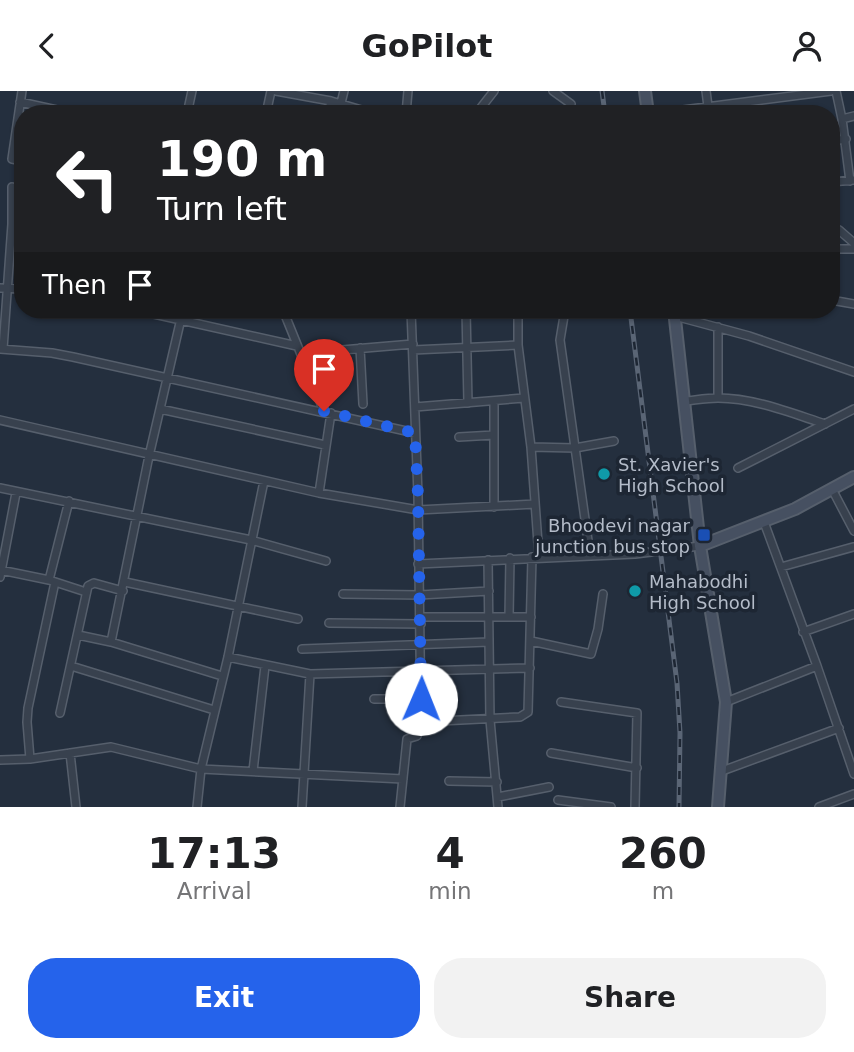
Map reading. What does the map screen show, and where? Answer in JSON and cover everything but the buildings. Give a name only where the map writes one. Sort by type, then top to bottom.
[{"type":"street","points":[[20,105],[22,91]]},
{"type":"street","points":[[273,91],[347,105]]},
{"type":"street","points":[[341,103],[344,91]]},
{"type":"street","points":[[554,91],[571,104]]},
{"type":"street","points":[[755,91],[756,100]]},
{"type":"street","points":[[732,105],[833,91]]},
{"type":"street","points":[[330,105],[331,100]]},
{"type":"street","points":[[20,102],[34,105]]},
{"type":"street","points":[[840,113],[852,180]]},
{"type":"street","points":[[842,119],[854,116]]},
{"type":"street","points":[[840,140],[845,139]]},
{"type":"street","points":[[12,187],[12,224],[3,288],[2,349],[52,353],[415,433]]},
{"type":"street","points":[[840,231],[854,243]]},
{"type":"street","points":[[111,642],[149,456],[181,319],[297,346]]},
{"type":"street","points":[[286,319],[328,412],[319,493]]},
{"type":"street","points":[[400,807],[407,739],[420,733],[421,722],[421,620],[411,319]]},
{"type":"street","points":[[466,319],[468,403]]},
{"type":"street","points":[[421,722],[491,720],[520,717],[528,712],[535,504],[518,319]]},
{"type":"street","points":[[564,319],[560,340],[590,555]]},
{"type":"street","points":[[675,319],[700,546],[726,702],[719,807]]},
{"type":"street","points":[[693,319],[854,372]]},
{"type":"street","points":[[718,398],[719,327]]},
{"type":"street","points":[[330,351],[519,345]]},
{"type":"street","points":[[360,348],[363,404]]},
{"type":"street","points":[[415,407],[524,398]]},
{"type":"street","points":[[685,401],[738,399],[825,424]]},
{"type":"street","points":[[494,401],[494,507]]},
{"type":"street","points":[[160,409],[325,445]]},
{"type":"street","points":[[738,468],[854,409]]},
{"type":"street","points":[[0,420],[319,493],[418,510],[535,504]]},
{"type":"street","points":[[459,437],[494,435]]},
{"type":"street","points":[[531,447],[575,448],[614,441]]},
{"type":"street","points":[[418,563],[635,554],[700,546],[764,522],[854,477]]},
{"type":"street","points":[[197,807],[201,769],[228,657],[264,481]]},
{"type":"street","points":[[0,488],[251,540],[326,561]]},
{"type":"street","points":[[832,489],[853,526]]},
{"type":"street","points":[[16,493],[0,573],[52,581],[86,592]]},
{"type":"street","points":[[30,759],[27,722],[29,708],[69,501]]},
{"type":"street","points":[[764,522],[854,774]]},
{"type":"street","points":[[781,567],[853,547]]},
{"type":"street","points":[[509,617],[510,558]]},
{"type":"street","points":[[488,559],[491,720],[498,807]]},
{"type":"street","points":[[125,582],[298,618]]},
{"type":"street","points":[[60,713],[88,586],[94,583],[123,591]]},
{"type":"street","points":[[343,594],[420,595],[489,591]]},
{"type":"street","points":[[531,641],[591,654],[603,594]]},
{"type":"street","points":[[803,632],[854,614]]},
{"type":"street","points":[[329,623],[531,617]]},
{"type":"street","points":[[78,635],[111,642],[222,676]]},
{"type":"street","points":[[302,649],[489,642]]},
{"type":"street","points":[[228,657],[310,674],[530,668]]},
{"type":"street","points":[[71,666],[214,710]]},
{"type":"street","points":[[253,771],[265,666]]},
{"type":"street","points":[[726,702],[817,666]]},
{"type":"street","points":[[302,807],[310,674]]},
{"type":"street","points":[[374,699],[421,699]]},
{"type":"street","points":[[561,702],[637,713],[635,807]]},
{"type":"street","points":[[722,771],[839,728]]},
{"type":"street","points":[[0,760],[30,759],[111,747],[201,769],[403,779]]},
{"type":"street","points":[[70,753],[76,807]]},
{"type":"street","points":[[551,753],[637,768]]},
{"type":"street","points":[[449,781],[497,782]]},
{"type":"street","points":[[498,797],[549,787]]},
{"type":"street","points":[[819,807],[854,794]]},
{"type":"street","points":[[558,800],[611,807]]},
{"type":"railway","points":[[602,91],[604,105]]},
{"type":"railway","points":[[631,319],[677,683],[680,733],[679,807]]},
{"type":"place","name":"St. Xavier's High School","points":[[604,474]]},
{"type":"place","name":"Bhoodevi nagar junction bus stop","points":[[704,535]]},
{"type":"place","name":"Mahabodhi High School","points":[[635,591]]},
{"type":"route","points":[[324,411],[415,433],[421,699]]}]
